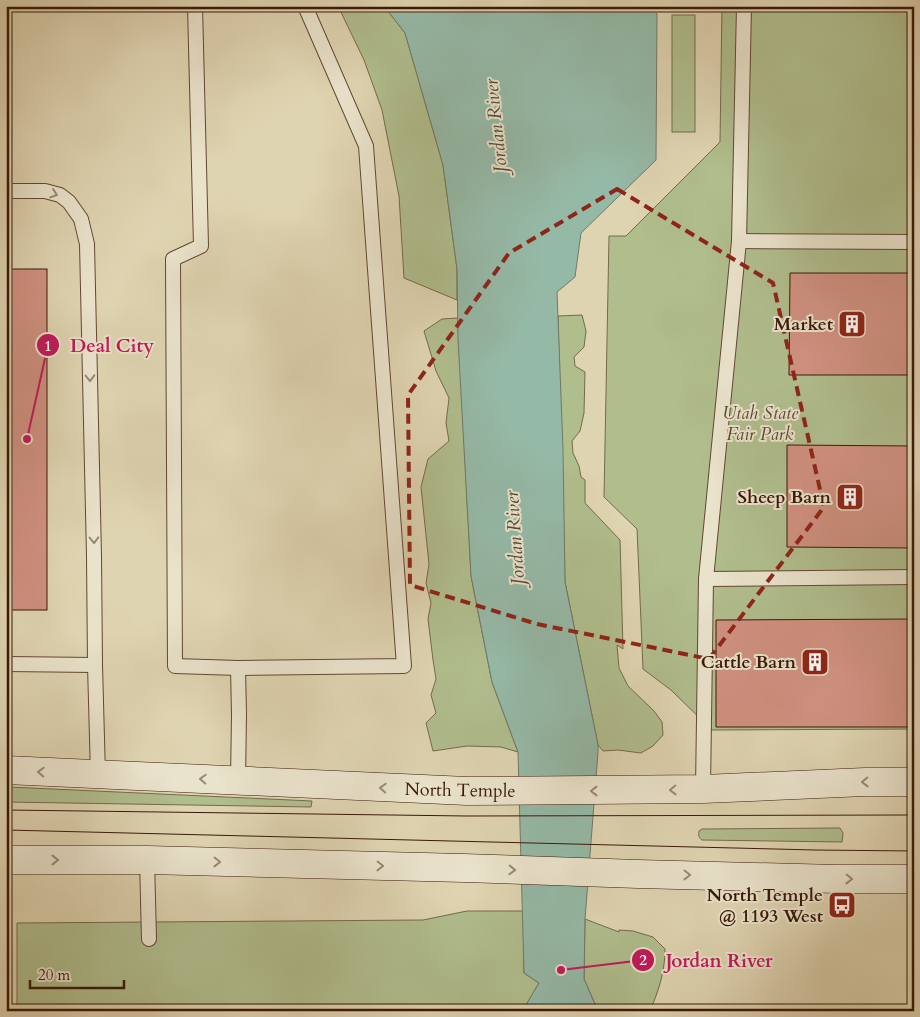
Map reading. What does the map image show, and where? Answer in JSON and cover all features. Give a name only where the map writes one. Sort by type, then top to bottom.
[{"type":"main road","name":"North Temple","points":[[6,770],[466,791],[704,789],[865,782],[914,782]]},
{"type":"main road","points":[[6,860],[147,860],[837,879],[914,879]]},
{"type":"lane","points":[[195,6],[201,246],[173,259],[175,666],[238,668],[404,666],[366,146],[305,6]]},
{"type":"lane","points":[[704,789],[706,579],[739,242],[744,6]]},
{"type":"lane","points":[[6,191],[45,191],[60,195],[70,202],[80,219],[87,244],[98,775]]},
{"type":"lane","points":[[739,242],[914,242]]},
{"type":"lane","points":[[706,579],[914,577]]},
{"type":"lane","points":[[6,664],[95,665]]},
{"type":"lane","points":[[238,668],[238,781]]},
{"type":"lane","points":[[147,860],[149,939]]},
{"type":"highlighted area","points":[[617,189],[773,283],[824,507],[709,659],[537,624],[410,585],[408,395],[509,253]]},
{"type":"green space","points":[[338,6],[384,6],[405,33],[443,165],[457,269],[457,300],[404,278],[399,196],[382,110],[364,60]]},
{"type":"green space","name":"Utah State Fair Park","points":[[722,6],[914,6],[914,729],[712,730],[671,690],[643,669],[637,529],[604,497],[609,236],[626,236],[720,142]]},
{"type":"green space","points":[[672,15],[695,15],[695,132],[672,132]]},
{"type":"green space","points":[[582,315],[586,331],[584,347],[574,357],[575,366],[585,372],[584,413],[580,431],[572,441],[573,453],[579,466],[581,477],[585,480],[585,503],[620,540],[623,649],[617,645],[619,668],[628,686],[654,711],[662,722],[663,735],[653,746],[641,753],[618,750],[603,751],[598,745],[565,582],[558,316]]},
{"type":"green space","points":[[458,318],[471,576],[492,682],[518,752],[501,747],[467,746],[433,751],[426,723],[436,713],[431,695],[436,679],[428,619],[431,603],[426,583],[429,564],[421,487],[428,459],[449,441],[446,423],[449,398],[436,371],[424,331],[442,319]]},
{"type":"green space","points":[[6,787],[312,801],[311,807],[6,802]]},
{"type":"green space","points":[[840,828],[843,833],[842,842],[702,840],[699,837],[699,831],[702,829]]},
{"type":"green space","points":[[467,911],[523,911],[524,973],[539,983],[526,1005],[529,1011],[17,1011],[17,923],[423,920]]},
{"type":"green space","points":[[585,919],[619,932],[619,930],[633,931],[653,937],[665,949],[661,980],[650,1011],[598,1011],[584,979]]},
{"type":"water","points":[[384,6],[649,6],[657,14],[656,160],[581,233],[575,277],[557,292],[563,449],[565,582],[598,745],[585,919],[584,979],[598,1011],[529,1011],[526,1005],[539,983],[524,973],[518,752],[492,682],[471,576],[458,339],[457,269],[443,165],[405,33]]},
{"type":"building","points":[[6,269],[47,269],[47,610],[6,610]]},
{"type":"building","name":"Market","points":[[790,273],[914,273],[914,375],[789,375]]},
{"type":"building","name":"Sheep Barn","points":[[787,445],[914,446],[914,548],[787,547]]},
{"type":"building","name":"Cattle Barn","points":[[914,619],[914,727],[716,727],[716,620]]},
{"type":"tram line","points":[[6,810],[467,816],[914,815]]},
{"type":"tram line","points":[[6,830],[914,851]]},
{"type":"place","name":"Market","points":[[852,324]]},
{"type":"place","name":"Deal City","points":[[27,439]]},
{"type":"place","name":"Sheep Barn","points":[[850,497]]},
{"type":"place","name":"Cattle Barn","points":[[815,662]]},
{"type":"place","name":"North Temple @ 1193 West","points":[[842,905]]},
{"type":"place","name":"Jordan River","points":[[561,970]]}]
